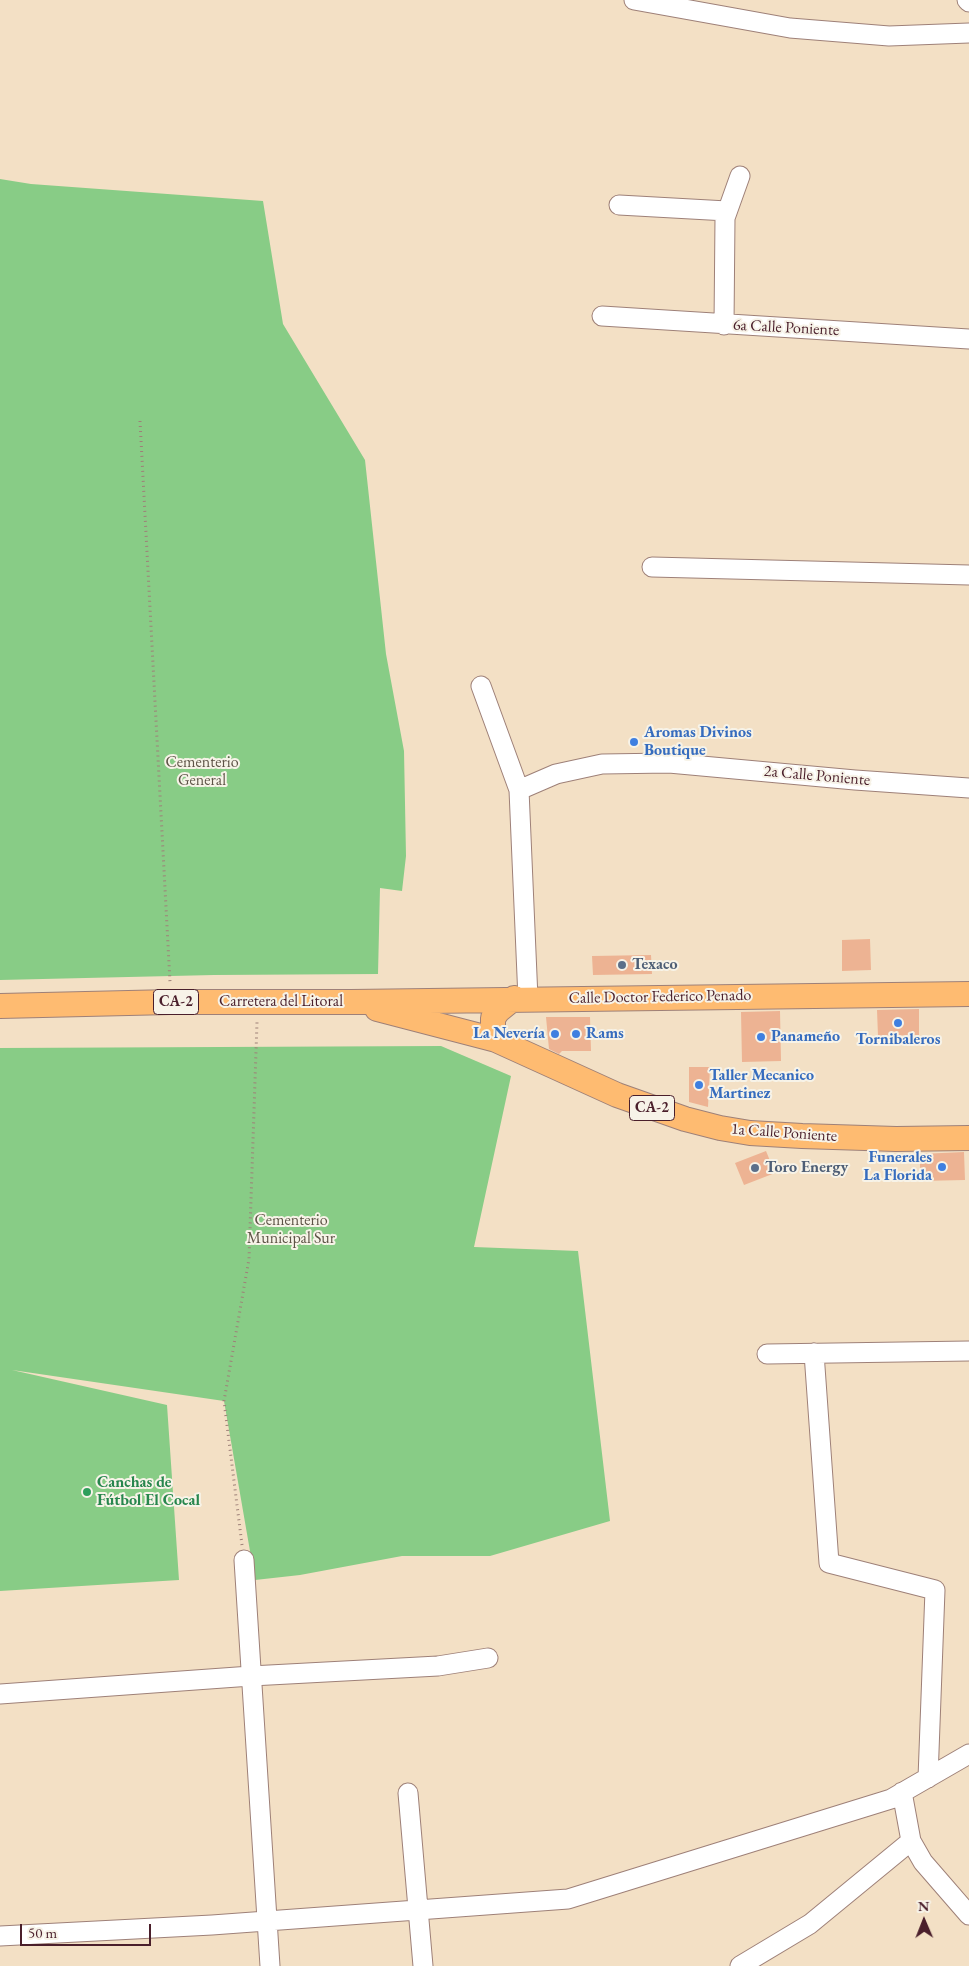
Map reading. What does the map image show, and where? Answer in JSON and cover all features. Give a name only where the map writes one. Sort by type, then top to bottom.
[{"type":"main road","name":"Calle Doctor Federico Penado","points":[[351,1002],[969,994]]},
{"type":"main road","points":[[496,1040],[492,1030],[493,1018],[498,1011],[521,999]]},
{"type":"main road","name":"Carretera del Litoral","points":[[0,1006],[258,1001],[351,1002]]},
{"type":"main road","name":"1a Calle Poniente","points":[[351,1002],[496,1040],[617,1095],[685,1119],[720,1128],[750,1133],[802,1136],[896,1139],[969,1138]]},
{"type":"street","points":[[634,0],[790,28],[889,36],[969,33]]},
{"type":"street","points":[[724,325],[725,218],[740,176]]},
{"type":"street","points":[[619,205],[728,211]]},
{"type":"street","name":"6a Calle Poniente","points":[[602,316],[969,339]]},
{"type":"street","points":[[652,567],[969,575]]},
{"type":"street","points":[[480,686],[520,790],[521,999]]},
{"type":"street","name":"2a Calle Poniente","points":[[520,790],[556,774],[602,764],[669,763],[969,788]]},
{"type":"street","points":[[767,1354],[969,1350]]},
{"type":"street","points":[[814,1353],[829,1563],[935,1590],[928,1778]]},
{"type":"street","points":[[244,1560],[270,1966]]},
{"type":"street","points":[[0,1694],[251,1676],[438,1666],[488,1658]]},
{"type":"street","points":[[0,1936],[266,1921],[568,1899],[891,1799],[969,1754]]},
{"type":"street","points":[[902,1792],[911,1841],[923,1862],[969,1915]]},
{"type":"street","points":[[408,1793],[422,1966]]},
{"type":"street","points":[[740,1966],[810,1924],[911,1841]]},
{"type":"path","points":[[140,421],[171,1002]]},
{"type":"path","points":[[244,1560],[224,1401],[249,1258],[258,1001]]},
{"type":"green space","name":"Cementerio General","points":[[0,179],[31,184],[263,201],[283,324],[365,460],[386,654],[404,751],[406,856],[402,891],[380,888],[378,974],[214,975],[0,980]]},
{"type":"green space","name":"Cementerio Municipal Sur","points":[[441,1046],[511,1076],[474,1247],[578,1251],[610,1521],[490,1556],[402,1556],[300,1575],[255,1580],[224,1401],[12,1370],[167,1405],[179,1580],[0,1591],[0,1048]]},
{"type":"building","points":[[870,939],[871,970],[842,971],[842,940]]},
{"type":"building","name":"Texaco","points":[[651,955],[652,974],[593,975],[592,956]]},
{"type":"building","name":"Tornibaleros","points":[[919,1009],[919,1035],[878,1036],[877,1010]]},
{"type":"building","name":"Panameño","points":[[780,1011],[781,1061],[742,1062],[741,1012]]},
{"type":"building","name":"Rams","points":[[546,1017],[590,1017],[591,1051],[562,1051],[559,1054],[549,1049]]},
{"type":"building","name":"Taller Mecanico Martinez","points":[[689,1067],[710,1067],[708,1107],[689,1102]]},
{"type":"building","name":"Toro Energy","points":[[766,1151],[775,1173],[744,1185],[735,1163]]},
{"type":"building","name":"Funerales La Florida","points":[[964,1152],[965,1180],[920,1181],[920,1154]]},
{"type":"place","name":"Aromas Divinos Boutique","points":[[634,742]]},
{"type":"place","name":"Texaco","points":[[622,965]]},
{"type":"place","name":"Tornibaleros","points":[[898,1023]]},
{"type":"place","name":"La Nevería","points":[[555,1034]]},
{"type":"place","name":"Rams","points":[[576,1034]]},
{"type":"place","name":"Panameño","points":[[761,1037]]},
{"type":"place","name":"Taller Mecanico Martinez","points":[[699,1085]]},
{"type":"place","name":"Funerales La Florida","points":[[942,1167]]},
{"type":"place","name":"Toro Energy","points":[[755,1168]]},
{"type":"place","name":"Canchas de Fútbol El Cocal","points":[[87,1492]]}]
